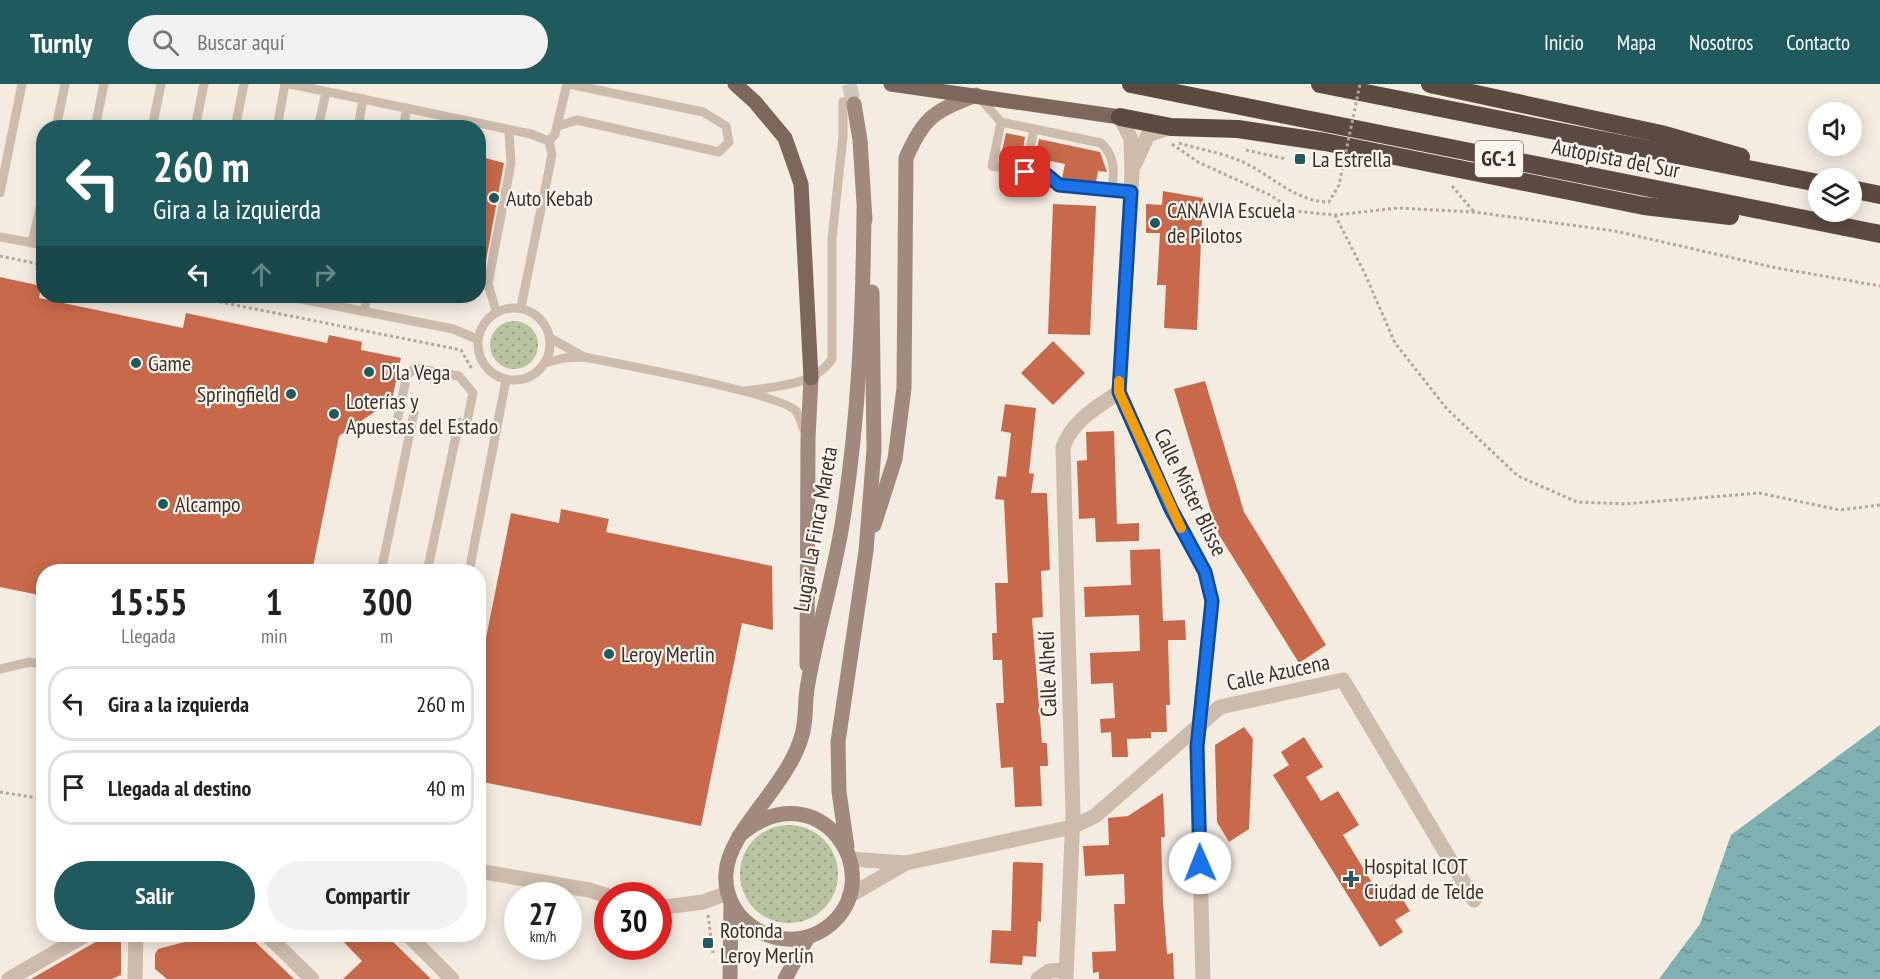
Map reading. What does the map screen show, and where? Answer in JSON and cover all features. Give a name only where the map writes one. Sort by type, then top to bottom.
[{"type":"highway","name":"Autopista del Sur","points":[[1131,84],[1873,233]]},
{"type":"highway","name":"Autopista del Sur","points":[[1320,84],[1808,179]]},
{"type":"highway","points":[[1430,84],[1661,134],[1808,178]]},
{"type":"highway","points":[[1120,117],[1174,138],[1238,129],[1325,142],[1644,206],[1873,233]]},
{"type":"main road","points":[[735,84],[755,102],[785,138],[801,184],[811,378]]},
{"type":"main road","points":[[891,84],[1120,117]]},
{"type":"street","points":[[866,551],[895,459],[904,388],[906,158],[916,133],[934,113],[976,95]]},
{"type":"street","name":"Lugar La Finca Mareta","points":[[785,979],[808,937],[833,921],[849,896],[852,877],[839,792],[838,742],[866,551],[874,450],[874,381],[873,303],[860,140],[848,103]]},
{"type":"street","name":"Calle Mister Blisse","points":[[1120,117],[1131,139],[1132,172],[1119,392],[1171,509],[1205,572],[1212,601],[1202,721],[1197,747],[1203,979]]},
{"type":"street","name":"Calle Mister Blisse","points":[[1132,172],[1148,135],[1174,138]]},
{"type":"street","name":"Lugar La Finca Mareta","points":[[730,979],[729,898],[726,873],[730,854],[739,836],[791,766],[803,732],[807,689],[842,527],[855,430],[863,309],[864,210]]},
{"type":"street","points":[[807,689],[805,618],[811,378]]},
{"type":"street","name":"Calle Alhelí","points":[[1066,975],[1072,826],[1063,447],[1069,432],[1078,422],[1119,392]]},
{"type":"street","name":"Calle Azucena","points":[[849,896],[906,863],[1072,826],[1095,816],[1220,707],[1343,680],[1474,900]]},
{"type":"street","points":[[739,836],[756,822],[776,814],[798,813],[819,820],[828,827],[836,834],[849,856]]},
{"type":"street","name":"Calle Azucena","points":[[849,856],[906,863]]},
{"type":"street","points":[[486,872],[594,891]]},
{"type":"street","points":[[672,906],[729,898],[741,918],[755,930],[772,937],[790,940],[808,937]]},
{"type":"street","points":[[9,979],[73,942]]},
{"type":"street","points":[[135,979],[136,942]]},
{"type":"street","points":[[274,942],[312,979]]},
{"type":"street","points":[[415,942],[452,979]]},
{"type":"street","points":[[1038,979],[1049,971],[1066,975]]},
{"type":"lane","points":[[0,192],[22,84]]},
{"type":"lane","points":[[58,120],[65,84]]},
{"type":"lane","points":[[97,120],[104,84]]},
{"type":"lane","points":[[154,120],[161,84]]},
{"type":"lane","points":[[197,120],[204,84]]},
{"type":"lane","points":[[237,120],[244,84]]},
{"type":"lane","points":[[279,120],[287,84],[463,120]]},
{"type":"lane","points":[[549,141],[558,126],[568,84],[703,112],[726,126],[729,142],[719,152],[577,120],[558,126]]},
{"type":"lane","points":[[320,120],[326,92]]},
{"type":"lane","points":[[976,95],[1001,122],[1101,143],[1108,150],[1115,167],[1112,191]]},
{"type":"lane","points":[[359,120],[363,99]]},
{"type":"lane","points":[[746,391],[811,378],[823,373],[832,359],[832,239],[848,103]]},
{"type":"lane","points":[[405,120],[407,108]]},
{"type":"lane","points":[[1001,122],[992,166],[1047,175],[1059,185],[1131,192]]},
{"type":"lane","points":[[486,125],[549,141]]},
{"type":"lane","points":[[1025,172],[1034,129]]},
{"type":"lane","points":[[496,311],[488,284],[511,163],[510,130]]},
{"type":"lane","points":[[521,307],[552,155],[549,141]]},
{"type":"lane","points":[[32,243],[36,225]]},
{"type":"lane","points":[[0,237],[36,244]]},
{"type":"lane","points":[[336,303],[364,312],[453,329],[477,339]]},
{"type":"lane","points":[[364,312],[366,303]]},
{"type":"lane","points":[[545,363],[550,338],[540,318],[521,307],[496,311],[487,318],[477,339],[478,351],[487,369],[506,380],[528,377],[545,363],[564,357],[584,357],[746,391],[785,404],[796,410],[808,439]]},
{"type":"lane","points":[[550,338],[584,357]]},
{"type":"lane","points":[[398,417],[407,375],[415,368],[459,376],[473,393],[463,422],[430,564]]},
{"type":"lane","points":[[471,564],[506,380]]},
{"type":"lane","points":[[383,564],[414,413]]},
{"type":"lane","points":[[0,669],[30,662],[36,663]]},
{"type":"path","points":[[1174,138],[1238,160],[1314,202],[1329,202],[1339,185],[1360,84]]},
{"type":"path","points":[[1174,138],[1198,162],[1270,195],[1295,212],[1335,215],[1398,208],[1474,212],[1615,231],[1772,267],[1880,286]]},
{"type":"path","points":[[1433,164],[1474,212]]},
{"type":"path","points":[[1335,215],[1365,274],[1395,343],[1447,409],[1518,476],[1577,502],[1625,504],[1759,493],[1840,510],[1880,505]]},
{"type":"path","points":[[0,256],[36,263]]},
{"type":"path","points":[[0,792],[36,798]]},
{"type":"path","points":[[708,912],[713,957]]},
{"type":"green space","points":[[509,321],[519,321],[531,328],[538,340],[538,350],[531,362],[519,369],[509,369],[494,358],[490,350],[490,340],[501,325]]},
{"type":"green space","points":[[789,825],[808,828],[824,839],[835,855],[838,874],[835,893],[824,909],[808,920],[789,923],[770,920],[754,909],[743,893],[740,874],[743,855],[754,839],[770,828]]},
{"type":"water","points":[[1880,725],[1880,979],[1659,979],[1700,924],[1731,835]]},
{"type":"building","points":[[1006,133],[1025,137],[1022,155],[1002,151]]},
{"type":"building","points":[[1039,139],[1100,152],[1107,172],[1098,171],[1096,182],[1062,178],[1065,164],[1035,158]]},
{"type":"building","points":[[486,158],[504,163],[486,261]]},
{"type":"building","points":[[1163,191],[1203,198],[1197,330],[1164,328],[1166,285],[1157,285],[1160,233],[1146,233],[1146,204],[1162,205]]},
{"type":"building","points":[[1053,204],[1096,206],[1090,335],[1048,334]]},
{"type":"building","name":"Alcampo","points":[[0,277],[36,285],[36,303],[63,303],[183,328],[186,313],[327,343],[329,335],[362,342],[361,350],[401,358],[392,400],[339,436],[314,564],[36,564],[36,594],[0,587]]},
{"type":"building","points":[[1053,341],[1085,373],[1053,405],[1021,373]]},
{"type":"building","points":[[1205,381],[1244,512],[1326,645],[1299,663],[1219,535],[1211,511],[1174,389]]},
{"type":"building","points":[[1005,404],[1036,408],[1029,473],[1034,474],[1031,493],[1047,493],[1050,570],[1041,571],[1043,617],[1032,618],[1042,743],[1047,743],[1048,766],[1040,766],[1042,806],[1015,807],[1013,767],[1001,768],[996,703],[1004,703],[1002,660],[993,660],[992,633],[997,633],[995,583],[1008,583],[1004,500],[995,499],[998,476],[1006,477],[1011,433],[1001,431]]},
{"type":"building","points":[[1114,431],[1117,524],[1139,523],[1139,541],[1096,542],[1095,518],[1079,519],[1077,461],[1087,460],[1086,432]]},
{"type":"building","name":"Leroy Merlin","points":[[561,509],[609,519],[606,532],[772,566],[773,630],[742,623],[701,826],[486,783],[486,638],[511,513],[559,523]]},
{"type":"building","points":[[1160,549],[1163,621],[1185,620],[1186,640],[1168,640],[1170,705],[1166,705],[1167,732],[1151,732],[1151,738],[1127,739],[1128,757],[1112,757],[1111,732],[1101,733],[1100,719],[1115,718],[1113,683],[1091,684],[1090,653],[1140,651],[1139,615],[1085,617],[1084,587],[1131,585],[1130,550]]},
{"type":"building","points":[[1244,727],[1253,739],[1249,829],[1229,842],[1217,822],[1215,745]]},
{"type":"building","points":[[1304,737],[1323,767],[1306,777],[1321,801],[1338,791],[1359,825],[1343,835],[1379,894],[1393,884],[1410,911],[1395,920],[1403,932],[1380,947],[1273,775],[1289,765],[1281,752]]},
{"type":"building","points":[[1163,793],[1165,837],[1161,837],[1163,902],[1167,954],[1173,953],[1174,979],[1099,979],[1099,972],[1093,973],[1092,952],[1116,951],[1114,904],[1125,904],[1124,874],[1085,876],[1083,846],[1109,845],[1108,818],[1128,816]]},
{"type":"building","points":[[1013,862],[1043,863],[1041,922],[1038,921],[1036,957],[1023,956],[1022,965],[990,963],[992,930],[1011,931]]},
{"type":"building","points":[[96,942],[121,942],[121,975],[112,979],[31,979]]},
{"type":"building","points":[[185,942],[255,942],[294,979],[167,979],[155,969],[155,954],[158,949]]},
{"type":"building","points":[[344,942],[393,942],[431,979],[343,979],[362,961]]},
{"type":"tunnel","points":[[849,84],[854,104]]},
{"type":"slow traffic","points":[[1119,381],[1119,392],[1181,528]]},
{"type":"place","name":"La Estrella","points":[[1300,159]]},
{"type":"place","name":"Auto Kebab","points":[[494,198]]},
{"type":"place","name":"CANAVIA Escuela de Pilotos","points":[[1155,223]]},
{"type":"place","name":"Game","points":[[136,363]]},
{"type":"place","name":"D'la Vega","points":[[369,372]]},
{"type":"place","name":"Springfield","points":[[291,394]]},
{"type":"place","name":"Loterías y Apuestas del Estado","points":[[334,414]]},
{"type":"place","name":"Alcampo","points":[[163,504]]},
{"type":"place","name":"Leroy Merlin","points":[[609,654]]},
{"type":"place","name":"Hospital ICOT Ciudad de Telde","points":[[1351,879]]},
{"type":"place","name":"Rotonda Leroy Merlín","points":[[708,943]]},
{"type":"route","points":[[1025,172],[1047,175],[1059,185],[1131,192],[1119,392],[1171,509],[1205,572],[1212,601],[1202,721],[1197,747],[1200,863]]}]
